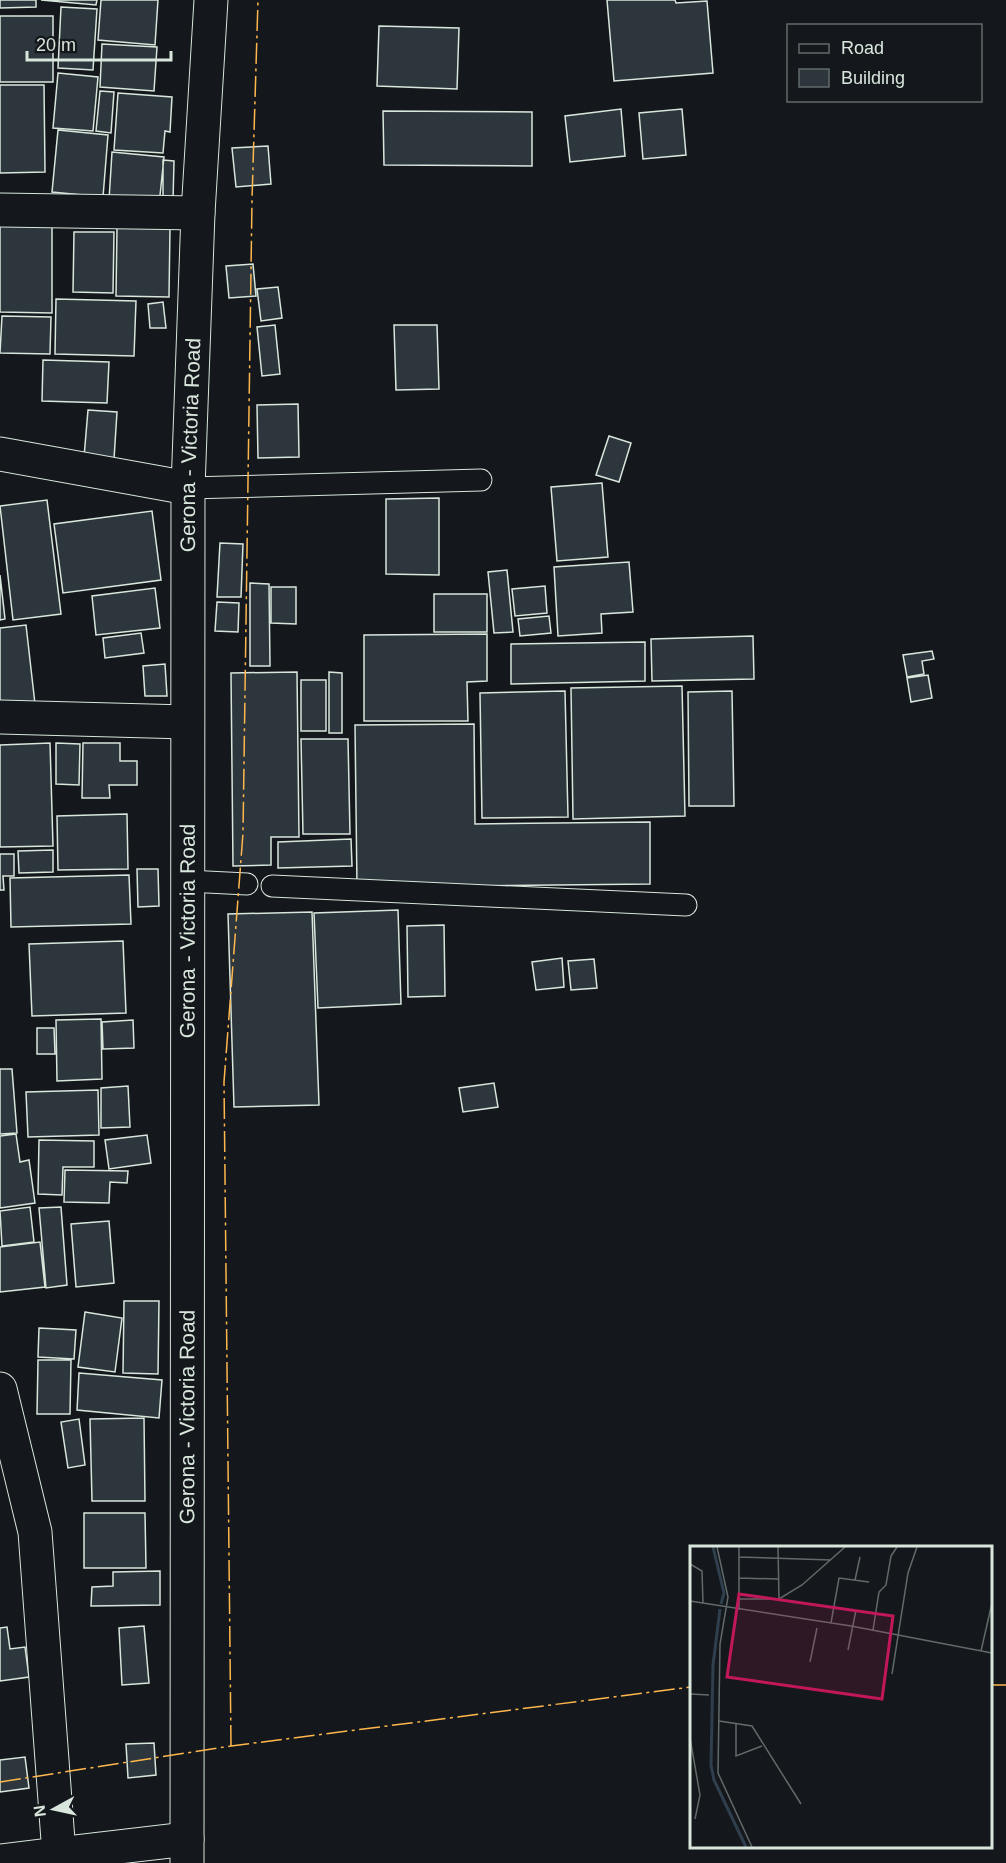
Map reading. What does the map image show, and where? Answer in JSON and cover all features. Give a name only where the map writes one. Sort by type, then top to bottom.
[{"type":"main road","name":"Gerona - Victoria Road","points":[[187,1851],[188,488],[198,213],[211,0]]},
{"type":"main road","points":[[0,210],[198,213]]},
{"type":"main road","points":[[0,454],[188,488]]},
{"type":"main road","points":[[0,717],[188,722]]},
{"type":"main road","points":[[0,1389],[35,1532],[59,1854]]},
{"type":"main road","points":[[0,1861],[59,1854],[187,1851]]},
{"type":"lane","points":[[188,488],[481,480]]},
{"type":"lane","points":[[187,881],[246,884]]},
{"type":"lane","points":[[272,886],[686,905]]},
{"type":"building","points":[[0,0],[36,0],[36,7],[0,8]]},
{"type":"building","points":[[41,0],[97,0],[96,5]]},
{"type":"building","points":[[101,0],[158,0],[155,45],[98,40]]},
{"type":"building","points":[[607,0],[675,0],[676,3],[707,1],[713,73],[614,81]]},
{"type":"building","points":[[61,7],[97,9],[93,70],[58,68]]},
{"type":"building","points":[[0,16],[53,16],[53,82],[0,82]]},
{"type":"building","points":[[379,26],[459,28],[457,89],[377,86]]},
{"type":"building","points":[[102,44],[157,47],[154,91],[100,87]]},
{"type":"building","points":[[58,73],[98,77],[93,131],[53,128]]},
{"type":"building","points":[[0,85],[44,85],[45,172],[0,173]]},
{"type":"building","points":[[100,91],[114,92],[111,133],[96,131]]},
{"type":"building","points":[[118,93],[172,97],[170,132],[165,131],[163,153],[114,150]]},
{"type":"building","points":[[621,109],[625,156],[570,162],[565,116]]},
{"type":"building","points":[[682,109],[686,155],[643,159],[639,113]]},
{"type":"building","points":[[383,111],[532,112],[532,166],[384,165]]},
{"type":"building","points":[[58,130],[108,135],[103,197],[52,192]]},
{"type":"building","points":[[268,146],[271,184],[236,187],[232,148]]},
{"type":"building","points":[[112,152],[164,157],[159,205],[109,200]]},
{"type":"building","points":[[163,160],[174,161],[173,201],[163,201]]},
{"type":"building","points":[[0,219],[52,219],[52,313],[0,312]]},
{"type":"building","points":[[117,228],[170,228],[169,297],[116,296]]},
{"type":"building","points":[[74,232],[114,232],[113,293],[73,292]]},
{"type":"building","points":[[253,264],[256,296],[229,298],[226,266]]},
{"type":"building","points":[[278,287],[282,318],[261,321],[257,289]]},
{"type":"building","points":[[56,299],[136,301],[134,356],[55,354]]},
{"type":"building","points":[[163,302],[166,328],[150,328],[148,304]]},
{"type":"building","points":[[2,316],[51,317],[50,354],[0,353]]},
{"type":"building","points":[[275,325],[280,374],[262,376],[257,327]]},
{"type":"building","points":[[394,325],[437,325],[439,389],[396,390]]},
{"type":"building","points":[[43,360],[109,362],[107,403],[42,401]]},
{"type":"building","points":[[298,404],[299,457],[258,458],[257,405]]},
{"type":"building","points":[[88,410],[117,412],[114,459],[84,457]]},
{"type":"building","points":[[609,436],[631,443],[619,482],[596,475]]},
{"type":"building","points":[[602,483],[608,557],[557,561],[551,487]]},
{"type":"building","points":[[439,498],[439,575],[386,574],[386,499]]},
{"type":"building","points":[[47,500],[61,614],[13,620],[0,506]]},
{"type":"building","points":[[152,511],[161,580],[63,593],[54,524]]},
{"type":"building","points":[[220,543],[243,544],[241,597],[217,597]]},
{"type":"building","points":[[629,562],[633,612],[601,614],[602,633],[558,636],[554,567]]},
{"type":"building","points":[[507,570],[513,632],[494,633],[488,572]]},
{"type":"building","points":[[0,575],[5,619],[0,620]]},
{"type":"building","points":[[250,583],[269,584],[270,666],[250,666]]},
{"type":"building","points":[[545,586],[547,613],[515,616],[512,589]]},
{"type":"building","points":[[271,587],[296,587],[296,624],[271,623]]},
{"type":"building","points":[[155,588],[160,628],[96,635],[92,596]]},
{"type":"building","points":[[434,594],[487,594],[487,632],[434,632]]},
{"type":"building","points":[[217,602],[239,603],[238,632],[215,631]]},
{"type":"building","points":[[549,616],[551,633],[520,636],[518,619]]},
{"type":"building","points":[[26,625],[35,704],[0,708],[0,628]]},
{"type":"building","points":[[141,633],[144,653],[105,658],[103,638]]},
{"type":"building","points":[[487,634],[487,681],[467,682],[468,721],[364,721],[364,635]]},
{"type":"building","points":[[753,636],[754,679],[652,681],[651,639]]},
{"type":"building","points":[[645,642],[645,681],[511,684],[511,644]]},
{"type":"building","points":[[932,651],[934,659],[922,661],[924,674],[907,677],[903,655]]},
{"type":"building","points":[[165,664],[167,696],[145,696],[143,666]]},
{"type":"building","points":[[297,672],[299,837],[271,837],[271,865],[233,866],[231,673]]},
{"type":"building","points":[[329,672],[342,673],[342,733],[329,733]]},
{"type":"building","points":[[928,675],[932,698],[911,702],[907,678]]},
{"type":"building","points":[[301,680],[326,680],[326,731],[301,731]]},
{"type":"building","points":[[682,686],[685,816],[573,819],[571,688]]},
{"type":"building","points":[[565,691],[568,817],[482,818],[480,693]]},
{"type":"building","points":[[732,691],[734,806],[689,806],[688,692]]},
{"type":"building","points":[[474,724],[475,824],[650,822],[650,884],[357,887],[355,725]]},
{"type":"building","points":[[301,739],[348,739],[350,834],[303,834]]},
{"type":"building","points":[[50,743],[53,846],[0,847],[0,745]]},
{"type":"building","points":[[56,743],[80,744],[79,785],[56,784]]},
{"type":"building","points":[[83,743],[120,743],[120,761],[137,761],[137,785],[109,785],[110,798],[82,798]]},
{"type":"building","points":[[127,814],[128,869],[58,870],[57,816]]},
{"type":"building","points":[[351,839],[352,866],[278,868],[278,842]]},
{"type":"building","points":[[53,850],[53,872],[19,873],[18,851]]},
{"type":"building","points":[[0,854],[14,854],[14,876],[3,876],[4,890],[0,890]]},
{"type":"building","points":[[137,869],[158,869],[159,906],[138,907]]},
{"type":"building","points":[[129,875],[131,924],[11,927],[10,878]]},
{"type":"building","points":[[398,910],[401,1004],[318,1008],[314,913]]},
{"type":"building","points":[[312,912],[319,1105],[234,1107],[228,914]]},
{"type":"building","points":[[444,925],[445,996],[408,997],[407,926]]},
{"type":"building","points":[[123,941],[126,1013],[32,1016],[29,944]]},
{"type":"building","points":[[562,958],[564,987],[536,990],[532,962]]},
{"type":"building","points":[[594,959],[597,988],[571,990],[568,961]]},
{"type":"building","points":[[101,1019],[102,1079],[57,1081],[56,1020]]},
{"type":"building","points":[[133,1020],[134,1048],[103,1049],[102,1022]]},
{"type":"building","points":[[37,1028],[54,1028],[55,1054],[37,1054]]},
{"type":"building","points":[[0,1069],[12,1069],[17,1133],[0,1134]]},
{"type":"building","points":[[494,1083],[498,1107],[463,1112],[459,1088]]},
{"type":"building","points":[[128,1086],[130,1127],[101,1128],[101,1088]]},
{"type":"building","points":[[98,1090],[99,1135],[28,1137],[26,1092]]},
{"type":"building","points":[[16,1134],[20,1162],[29,1160],[35,1203],[0,1208],[0,1136]]},
{"type":"building","points":[[147,1135],[151,1163],[109,1169],[105,1140]]},
{"type":"building","points":[[39,1140],[94,1141],[94,1167],[63,1167],[62,1195],[38,1194]]},
{"type":"building","points":[[65,1170],[128,1171],[127,1183],[110,1182],[109,1203],[64,1202]]},
{"type":"building","points":[[30,1207],[34,1242],[2,1246],[0,1211]]},
{"type":"building","points":[[61,1207],[67,1285],[46,1288],[39,1208]]},
{"type":"building","points":[[109,1221],[114,1283],[76,1287],[71,1224]]},
{"type":"building","points":[[40,1242],[45,1287],[0,1292],[0,1247]]},
{"type":"building","points":[[124,1301],[159,1301],[158,1374],[123,1373]]},
{"type":"building","points":[[85,1312],[122,1318],[115,1372],[78,1367]]},
{"type":"building","points":[[39,1328],[76,1330],[74,1359],[38,1357]]},
{"type":"building","points":[[38,1360],[71,1360],[70,1414],[37,1414]]},
{"type":"building","points":[[79,1373],[162,1380],[159,1418],[77,1410]]},
{"type":"building","points":[[144,1418],[145,1501],[92,1501],[90,1419]]},
{"type":"building","points":[[79,1419],[85,1465],[68,1468],[61,1422]]},
{"type":"building","points":[[84,1513],[145,1513],[146,1568],[84,1568]]},
{"type":"building","points":[[160,1571],[160,1605],[91,1606],[92,1587],[113,1586],[113,1572]]},
{"type":"building","points":[[144,1626],[149,1683],[122,1685],[119,1628]]},
{"type":"building","points":[[7,1627],[10,1649],[25,1647],[29,1677],[0,1681],[0,1628]]},
{"type":"building","points":[[154,1743],[156,1775],[128,1778],[126,1744]]},
{"type":"building","points":[[25,1757],[29,1788],[0,1792],[0,1760]]},
{"type":"power","points":[[231,1746],[224,1082],[243,833],[252,200],[258,0]]},
{"type":"power","points":[[991,1685],[1006,1685]]},
{"type":"power","points":[[0,1782],[231,1746],[690,1687]]}]
